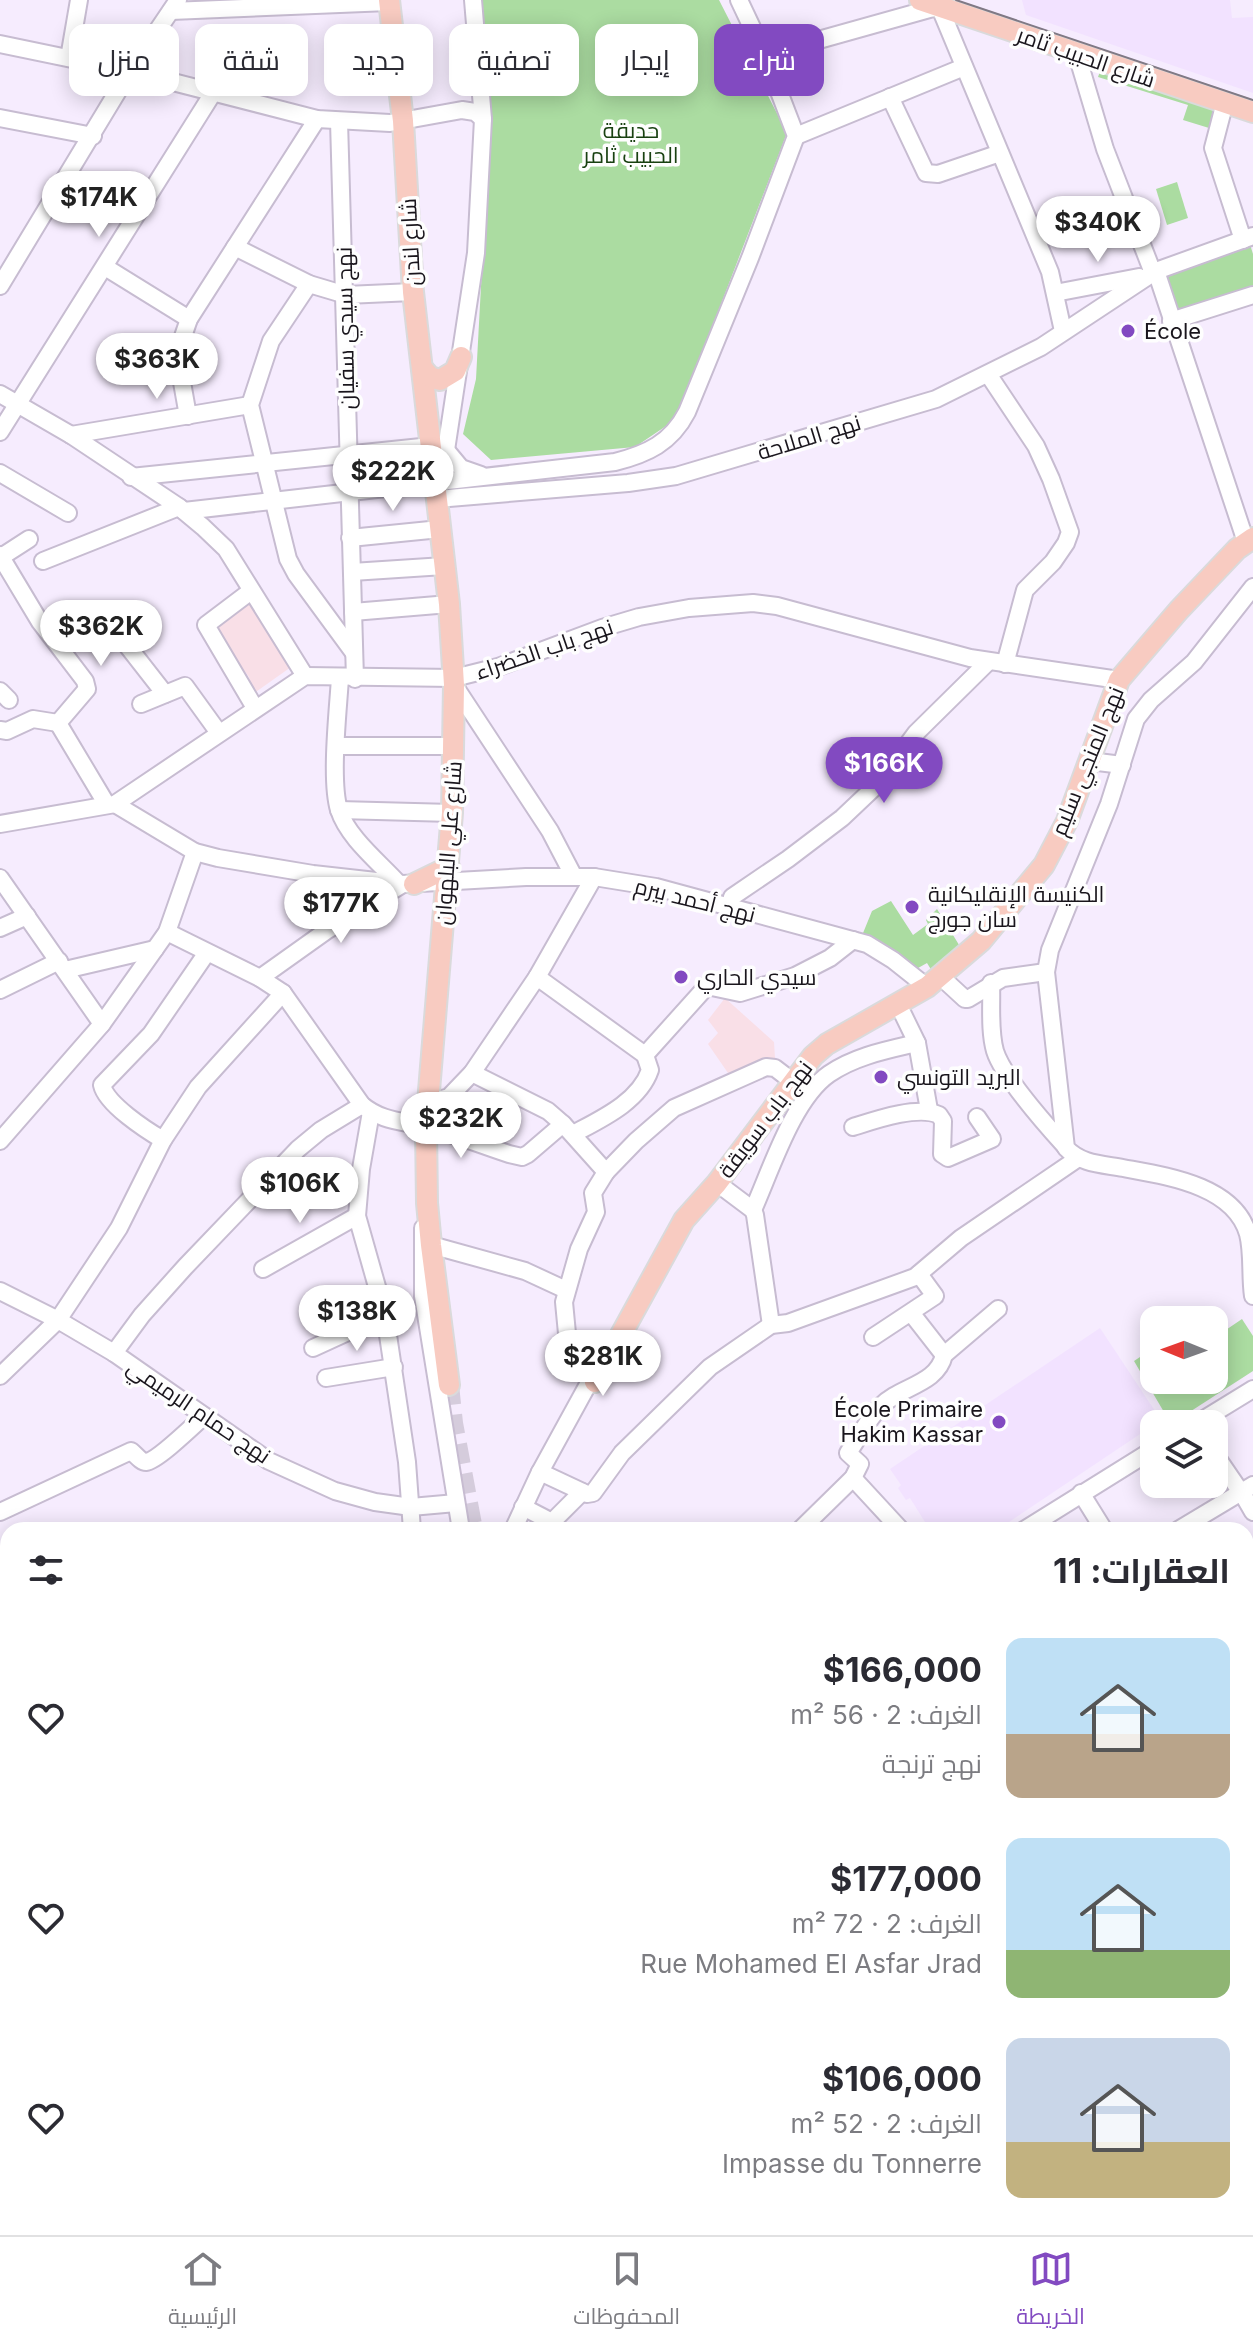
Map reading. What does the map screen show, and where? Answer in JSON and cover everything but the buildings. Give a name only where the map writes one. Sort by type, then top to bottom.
[{"type":"main road","name":"شارع لندن","points":[[389,1],[403,121],[413,292],[422,368],[439,448],[435,491]]},
{"type":"main road","name":"شارع الحبيب ثامر","points":[[932,2],[1077,55],[1253,112]]},
{"type":"main road","points":[[422,368],[430,377],[440,380],[455,371],[461,357]]},
{"type":"main road","name":"شارع علي البلهوان","points":[[435,491],[449,604],[454,746],[447,883],[426,1127],[427,1203],[449,1385]]},
{"type":"main road","name":"نهج المنجي سليم","points":[[933,982],[981,941],[1044,865],[1067,821],[1119,680],[1179,610],[1249,540]]},
{"type":"main road","points":[[405,884],[447,883]]},
{"type":"main road","points":[[405,884],[447,883]]},
{"type":"main road","name":"نهج باب سويقة","points":[[593,1380],[684,1220],[717,1183],[792,1081],[819,1051],[933,982]]},
{"type":"street","points":[[75,24],[79,0]]},
{"type":"street","points":[[439,448],[461,357],[476,253],[483,119],[473,0]]},
{"type":"street","points":[[739,0],[750,24]]},
{"type":"street","points":[[162,24],[175,5],[389,1]]},
{"type":"street","points":[[824,36],[932,2],[964,67],[1050,272],[1063,331]]},
{"type":"street","points":[[0,44],[69,58]]},
{"type":"street","points":[[1077,55],[1105,149],[1171,321],[1249,540]]},
{"type":"street","points":[[796,136],[964,67]]},
{"type":"street","points":[[0,286],[116,96]]},
{"type":"street","points":[[0,432],[211,96]]},
{"type":"street","points":[[225,96],[317,119],[339,121],[379,124],[462,110],[475,112],[483,119]]},
{"type":"street","points":[[43,561],[182,509],[349,494],[435,491],[487,476],[615,462],[649,451],[667,441],[687,412],[796,136],[781,96]]},
{"type":"street","points":[[890,97],[926,173],[938,174],[1000,153]]},
{"type":"street","points":[[1055,293],[1153,273],[1250,239],[1213,148],[1225,102]]},
{"type":"street","points":[[0,118],[93,136]]},
{"type":"street","points":[[188,416],[177,354],[189,319],[317,119]]},
{"type":"street","name":"نهج سيدي سفيان","points":[[339,121],[354,653],[337,746],[339,810]]},
{"type":"street","points":[[235,247],[309,284],[346,295],[413,292]]},
{"type":"street","points":[[105,267],[189,319]]},
{"type":"street","name":"نهج الملاحة","points":[[435,491],[628,483],[676,476],[936,399],[1041,347],[1153,273]]},
{"type":"street","points":[[309,284],[271,341],[250,405],[292,567],[354,653]]},
{"type":"street","points":[[1171,321],[1253,295]]},
{"type":"street","points":[[729,908],[732,897],[741,889],[831,827],[879,783],[916,733],[996,663],[1025,590],[1053,562],[1069,537],[1057,492],[1041,455],[988,374]]},
{"type":"street","points":[[0,394],[71,435],[182,509],[226,549],[305,676],[111,804],[0,824]]},
{"type":"street","points":[[71,435],[250,405]]},
{"type":"street","points":[[131,477],[439,448],[461,468],[487,476]]},
{"type":"street","points":[[0,473],[68,513]]},
{"type":"street","points":[[350,538],[440,529]]},
{"type":"street","points":[[29,539],[1,556],[40,622],[85,681],[87,689],[58,723]]},
{"type":"street","points":[[352,572],[444,566]]},
{"type":"street","points":[[1072,1154],[1046,972],[1050,950],[1109,804],[1132,729],[1142,709],[1194,662],[1253,587]]},
{"type":"street","points":[[251,591],[206,625],[255,708]]},
{"type":"street","name":"نهج باب الخضراء","points":[[305,676],[454,682],[639,617],[689,608],[753,603],[777,606],[996,663],[1119,680]]},
{"type":"street","points":[[353,612],[449,604]]},
{"type":"street","points":[[115,630],[165,694]]},
{"type":"street","points":[[454,682],[550,831],[573,875]]},
{"type":"street","points":[[141,704],[182,686],[187,687],[219,733]]},
{"type":"street","points":[[0,730],[7,731],[33,719],[58,723],[111,804],[195,852],[313,874],[405,884]]},
{"type":"street","points":[[337,746],[454,746]]},
{"type":"street","points":[[1090,761],[1122,765]]},
{"type":"street","points":[[339,810],[452,813]]},
{"type":"street","points":[[339,810],[357,838],[405,884]]},
{"type":"street","points":[[0,1141],[102,1024],[167,932],[195,852]]},
{"type":"street","name":"نهج أحمد بيرم","points":[[447,883],[573,875],[656,887],[867,944],[965,999],[991,983]]},
{"type":"street","points":[[428,1103],[454,1093],[472,1073],[537,977],[594,877]]},
{"type":"street","points":[[0,878],[102,1024]]},
{"type":"street","points":[[260,978],[326,931],[405,884]]},
{"type":"street","points":[[0,928],[27,916]]},
{"type":"street","points":[[167,932],[206,954],[260,978],[283,993],[366,1108],[383,1119],[426,1127],[522,1157],[568,1129],[609,1114],[637,1090],[650,1070],[645,1055],[537,977]]},
{"type":"street","points":[[645,1055],[707,986],[740,993],[781,980],[830,958],[853,940]]},
{"type":"street","points":[[0,990],[62,966],[155,949]]},
{"type":"street","points":[[163,1140],[121,1109],[102,1090],[102,1085],[151,1034],[206,954]]},
{"type":"street","points":[[1046,972],[1012,975],[991,983],[994,1039],[999,1060],[1033,1109],[1072,1154],[1211,1190],[1224,1199],[1248,1233],[1253,1296]]},
{"type":"street","points":[[0,1376],[58,1320],[119,1228],[163,1140],[198,1087],[283,993]]},
{"type":"street","points":[[898,1004],[917,1043],[929,1110]]},
{"type":"street","points":[[753,1210],[794,1118],[826,1076],[867,1055],[917,1043]]},
{"type":"street","points":[[593,1380],[569,1362],[564,1310],[566,1290],[579,1249],[596,1212],[593,1193],[606,1172],[674,1108],[766,1067],[775,1068],[792,1081]]},
{"type":"street","points":[[472,1073],[548,1111],[606,1172]]},
{"type":"street","points":[[366,1108],[357,1216],[385,1315],[412,1522]]},
{"type":"street","points":[[114,1353],[142,1315],[185,1267],[298,1149],[366,1108]]},
{"type":"street","points":[[853,1127],[929,1110],[943,1121],[942,1154],[948,1158],[992,1139],[977,1117]]},
{"type":"street","points":[[540,1472],[582,1492],[593,1493],[622,1453],[710,1367],[771,1325],[788,1323],[919,1274],[961,1238],[1072,1154]]},
{"type":"street","points":[[717,1183],[753,1210],[758,1224],[771,1325]]},
{"type":"street","name":"شارع علي البلهوان","points":[[427,1203],[421,1249],[423,1296],[460,1522]]},
{"type":"street","points":[[263,1269],[357,1216]]},
{"type":"street","points":[[431,1245],[525,1271],[566,1290]]},
{"type":"street","points":[[873,1337],[935,1296],[919,1274]]},
{"type":"street","name":"نهج حمام الرميمي","points":[[0,1291],[114,1353],[258,1455],[335,1491],[375,1502],[411,1507],[456,1503]]},
{"type":"street","points":[[895,1522],[856,1471],[848,1453],[887,1400],[934,1374],[944,1355],[998,1309]]},
{"type":"street","points":[[912,1314],[944,1355]]},
{"type":"street","points":[[313,1348],[385,1315]]},
{"type":"street","points":[[326,1378],[394,1367]]},
{"type":"street","name":"نهج باب سويقة","points":[[516,1522],[540,1472],[593,1380]]},
{"type":"street","points":[[1219,1410],[1253,1389]]},
{"type":"street","points":[[0,1512],[131,1451],[147,1462],[204,1416]]},
{"type":"street","points":[[1036,1522],[1140,1457]]},
{"type":"street","points":[[1228,1470],[1245,1490],[1253,1512]]},
{"type":"street","points":[[808,1522],[856,1471]]},
{"type":"street","points":[[1191,1522],[1245,1490]]},
{"type":"street","points":[[523,1507],[552,1522],[582,1492]]},
{"type":"street","points":[[1081,1493],[1099,1522]]},
{"type":"shaded area","points":[[1022,0],[1230,0],[1232,18],[1253,17],[1253,93],[1026,15]]},
{"type":"shaded area","points":[[251,595],[291,667],[253,694],[249,677],[209,623]]},
{"type":"shaded area","points":[[725,998],[774,1042],[775,1058],[728,1073],[708,1044],[718,1033],[708,1020]]},
{"type":"shaded area","points":[[1100,1328],[1140,1388],[1140,1394],[1144,1394],[1154,1410],[1140,1410],[1140,1434],[1009,1522],[925,1522],[910,1498],[906,1500],[898,1488],[901,1485],[890,1469]]},
{"type":"green space","name":"حديقة الحبيب ثامر","points":[[480,0],[719,0],[731,24],[714,24],[714,96],[768,96],[787,133],[682,405],[669,424],[635,447],[491,460],[463,434],[476,379],[490,119],[488,96],[579,96],[579,24],[482,24]]},
{"type":"green space","points":[[1102,66],[1217,102],[1209,128],[1183,120],[1188,105],[1098,77]]},
{"type":"green space","points":[[1177,182],[1188,218],[1167,225],[1156,189]]},
{"type":"green space","points":[[1249,241],[1253,254],[1253,292],[1174,318],[1158,270]]},
{"type":"green space","points":[[891,901],[913,935],[928,924],[926,920],[937,909],[964,953],[935,976],[927,963],[911,972],[861,938],[872,911]]},
{"type":"green space","points":[[1242,1319],[1253,1336],[1253,1371],[1228,1387],[1228,1328]]},
{"type":"green space","points":[[1140,1357],[1140,1371],[1134,1361]]},
{"type":"green space","points":[[1153,1394],[1217,1394],[1193,1410],[1163,1410]]},
{"type":"tunnel","points":[[449,1385],[472,1522]]},
{"type":"tram line","points":[[956,0],[1253,100]]},
{"type":"place","name":"École","points":[[1128,331]]},
{"type":"place","name":"الكنيسة الإنقليكانية سان جورج","points":[[912,907]]},
{"type":"place","name":"سيدي الحاري","points":[[681,977]]},
{"type":"place","name":"البريد التونسي","points":[[881,1077]]},
{"type":"place","name":"École Primaire Hakim Kassar","points":[[999,1422]]}]
